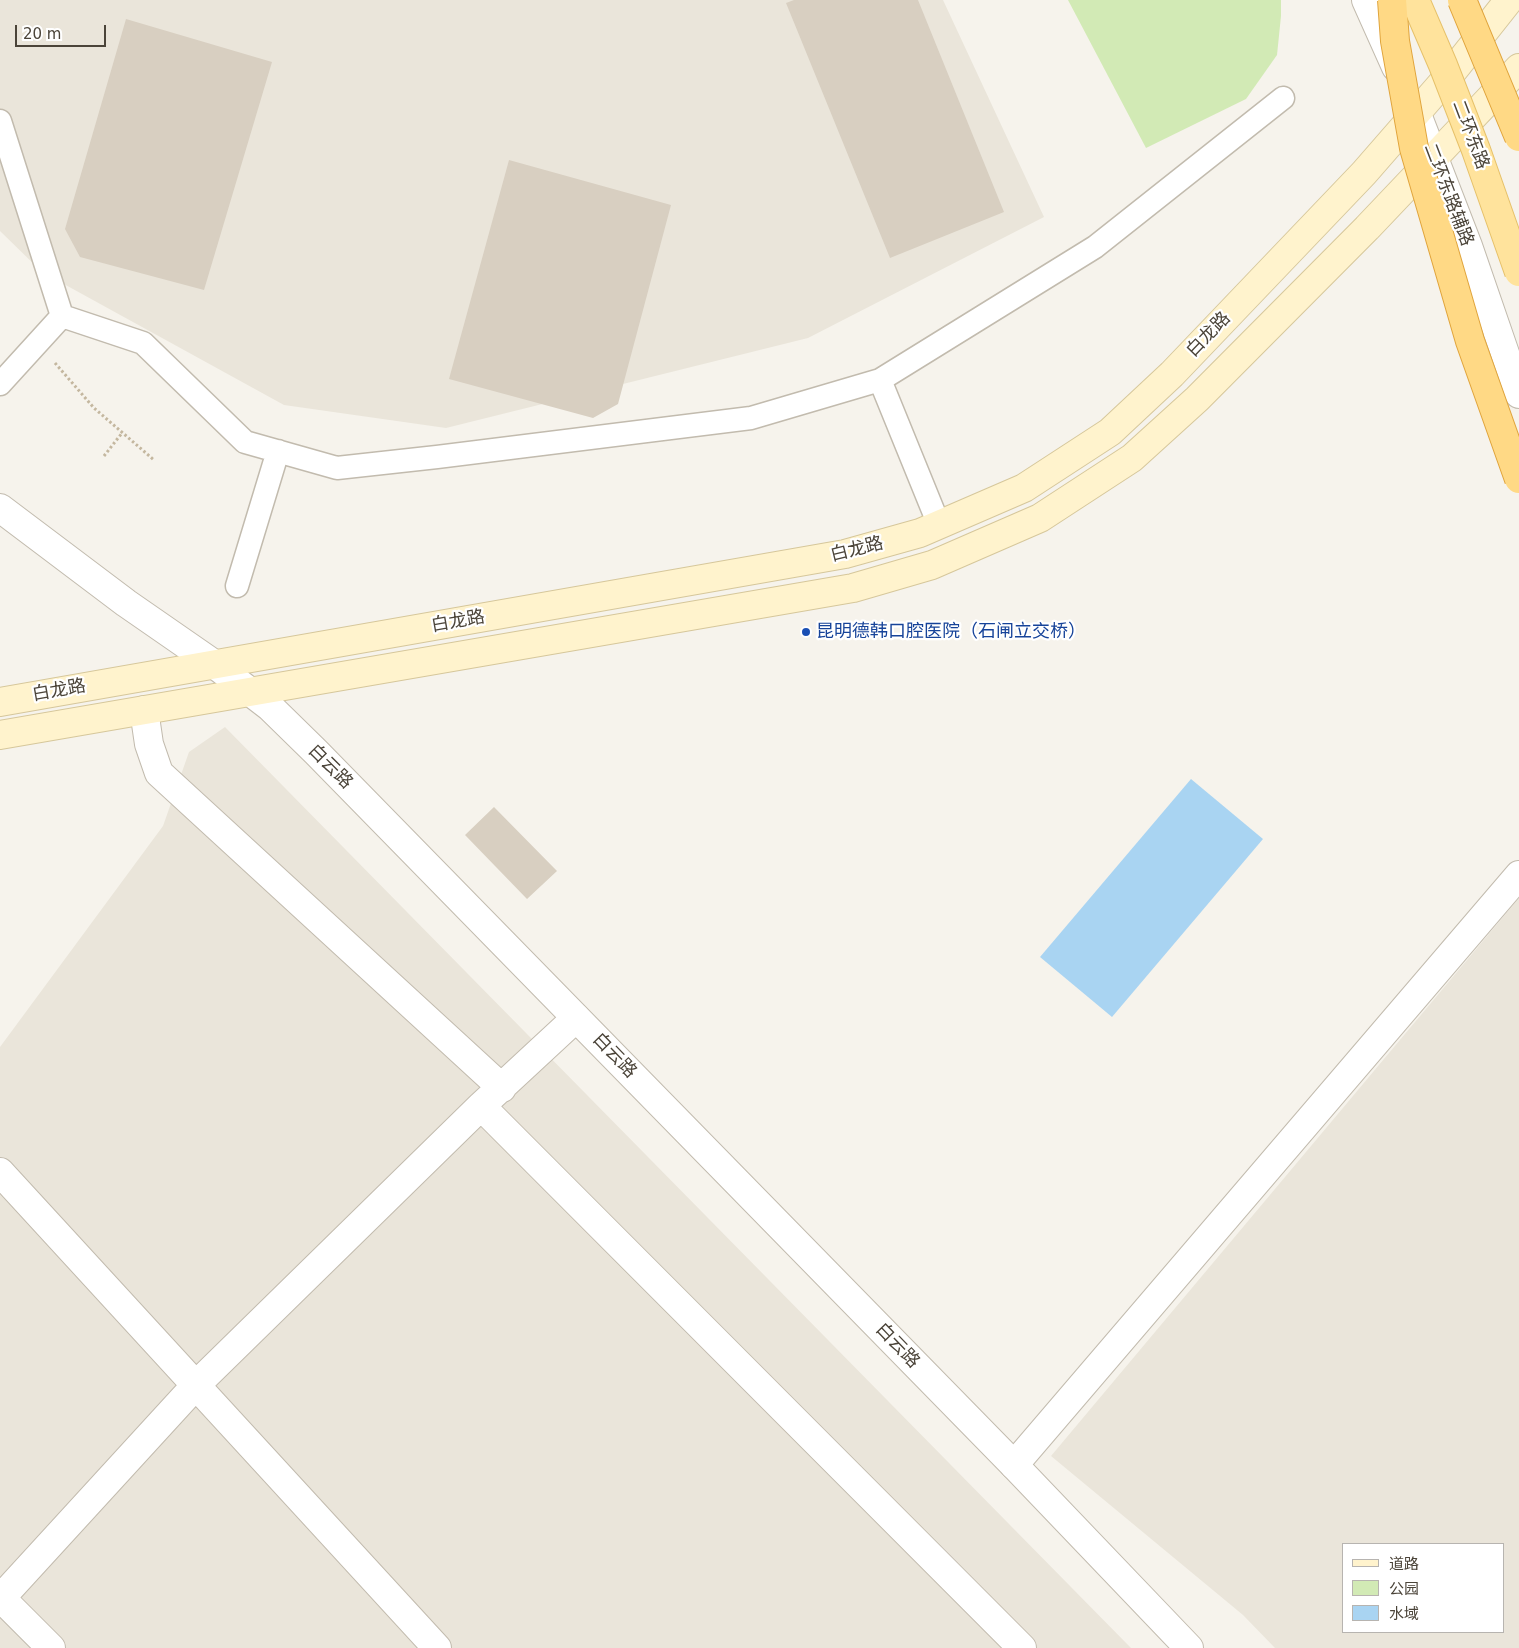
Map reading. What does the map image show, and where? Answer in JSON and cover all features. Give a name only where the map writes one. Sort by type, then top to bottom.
[{"type":"highway","points":[[1392,0],[1395,41],[1414,148],[1470,341],[1519,479]]},
{"type":"highway","points":[[1461,0],[1519,137]]},
{"type":"main road","name":"二环东路","points":[[1415,0],[1476,150],[1519,272]]},
{"type":"main road","points":[[1461,0],[1519,146]]},
{"type":"main road","name":"白龙路","points":[[0,702],[846,554],[920,533],[1024,488],[1110,432],[1179,367],[1323,217],[1416,114],[1509,0]]},
{"type":"main road","name":"白龙路","points":[[0,735],[853,588],[932,565],[1040,518],[1132,458],[1197,399],[1340,255],[1519,68]]},
{"type":"street","name":"二环东路辅路","points":[[1366,0],[1434,158],[1482,286],[1519,394]]},
{"type":"street","points":[[62,316],[143,343],[244,442],[337,468],[751,418],[880,380],[1095,247],[1283,98]]},
{"type":"street","points":[[0,121],[62,316]]},
{"type":"street","points":[[0,384],[62,316]]},
{"type":"street","points":[[880,380],[939,525]]},
{"type":"street","points":[[237,586],[278,451]]},
{"type":"street","name":"白云路","points":[[0,508],[126,603],[214,664],[270,707],[1014,1465],[1189,1648]]},
{"type":"street","points":[[144,710],[149,744],[159,772],[502,1088]]},
{"type":"street","points":[[1014,1465],[1519,875]]},
{"type":"street","points":[[51,1648],[0,1598],[196,1385],[481,1106],[576,1018]]},
{"type":"street","points":[[481,1106],[1022,1648]]},
{"type":"street","points":[[0,1172],[438,1648]]},
{"type":"path","points":[[38,343],[94,408],[154,460]]},
{"type":"path","points":[[104,456],[122,433]]},
{"type":"shaded area","points":[[0,0],[943,0],[1044,217],[808,338],[446,428],[284,405],[42,272],[0,231]]},
{"type":"shaded area","points":[[225,727],[1131,1648],[0,1648],[0,1047],[163,826],[189,752]]},
{"type":"shaded area","points":[[1519,898],[1519,1648],[1275,1648],[1243,1615],[1051,1456]]},
{"type":"green space","points":[[1068,0],[1281,0],[1277,55],[1246,99],[1146,148]]},
{"type":"water","points":[[1191,779],[1263,839],[1112,1017],[1040,957]]},
{"type":"building","points":[[794,0],[918,0],[1004,212],[890,258],[786,3]]},
{"type":"building","points":[[126,19],[272,62],[204,290],[80,257],[65,229]]},
{"type":"building","points":[[509,160],[671,205],[618,404],[593,418],[449,379]]},
{"type":"building","points":[[494,807],[557,871],[527,899],[465,835]]},
{"type":"place","name":"昆明德韩口腔医院（石闸立交桥）","points":[[806,632]]}]
